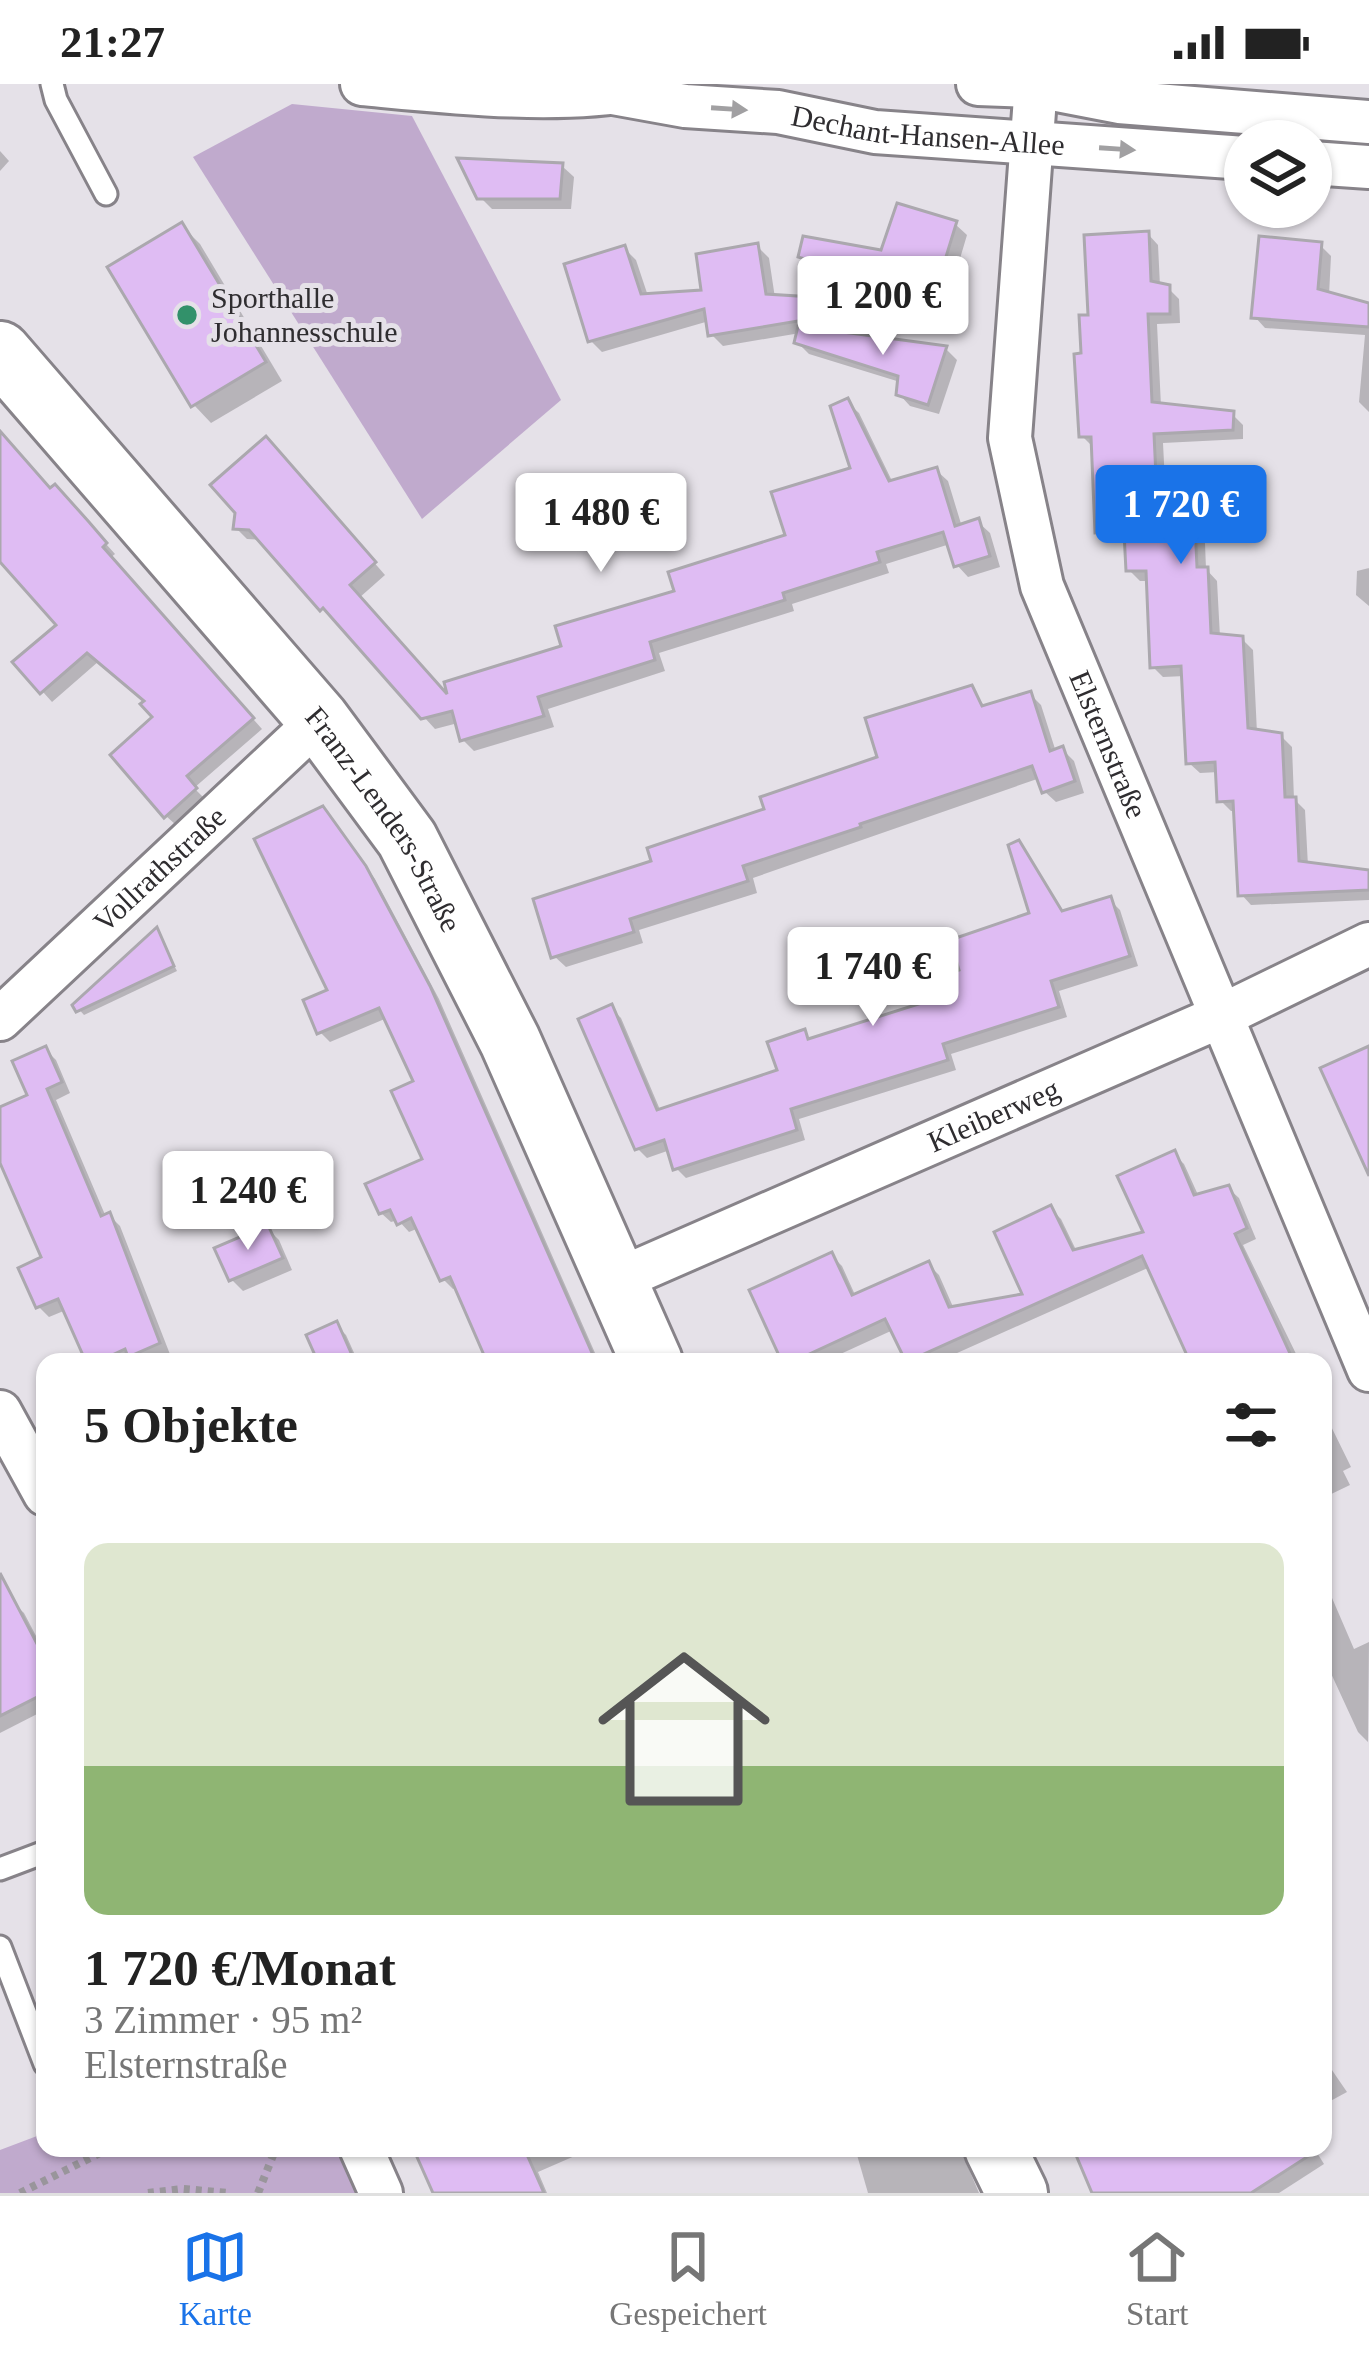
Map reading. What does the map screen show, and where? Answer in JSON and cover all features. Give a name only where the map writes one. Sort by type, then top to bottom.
[{"type":"street","name":"Dechant-Hansen-Allee","points":[[362,84],[467,93],[614,93],[686,106],[778,112],[875,132],[1224,157]]},
{"type":"street","name":"Dechant-Hansen-Allee","points":[[614,93],[663,84]]},
{"type":"street","name":"Dechant-Hansen-Allee","points":[[978,84],[1036,85],[1119,102],[1369,122]]},
{"type":"street","name":"Elsternstraße","points":[[1036,85],[1010,438],[1042,586],[1369,1370]]},
{"type":"street","points":[[1332,164],[1369,167]]},
{"type":"street","name":"Franz-Lenders-Straße","points":[[0,352],[319,720],[407,839],[464,944],[648,1353]]},
{"type":"street","name":"Vollrathstraße","points":[[0,1019],[319,720]]},
{"type":"street","name":"Kleiberweg","points":[[617,1280],[1219,1017],[1369,944]]},
{"type":"street","points":[[0,1412],[36,1478]]},
{"type":"street","points":[[365,2157],[382,2193]]},
{"type":"street","points":[[1000,2157],[1018,2193]]},
{"type":"lane","points":[[52,84],[106,194]]},
{"type":"lane","points":[[0,1869],[36,1855]]},
{"type":"lane","points":[[0,1947],[36,2041]]},
{"type":"path","points":[[20,2193],[92,2157]]},
{"type":"path","points":[[258,2193],[271,2157]]},
{"type":"path","points":[[148,2193],[183,2189],[229,2193]]},
{"type":"shaded area","points":[[292,104],[412,116],[561,400],[422,519],[193,157]]},
{"type":"shaded area","points":[[36,2136],[36,2157],[345,2157],[361,2193],[0,2193],[0,2150]]},
{"type":"building","points":[[457,158],[563,163],[560,199],[477,199]]},
{"type":"building","points":[[897,203],[957,221],[933,299],[798,257],[803,236],[881,250]]},
{"type":"building","name":"Sporthalle Johannesschule","points":[[182,222],[266,362],[191,407],[107,267]]},
{"type":"building","points":[[1149,231],[1151,281],[1170,285],[1170,314],[1148,314],[1152,402],[1234,411],[1233,430],[1154,434],[1157,498],[1194,503],[1197,567],[1208,567],[1211,633],[1243,636],[1248,728],[1282,733],[1285,797],[1296,797],[1299,861],[1369,870],[1369,890],[1238,896],[1233,801],[1217,802],[1215,762],[1186,764],[1181,666],[1150,668],[1146,571],[1126,571],[1124,532],[1095,533],[1091,437],[1079,437],[1074,354],[1081,353],[1079,315],[1088,315],[1084,235]]},
{"type":"building","points":[[1259,236],[1322,242],[1318,289],[1369,303],[1369,327],[1251,318]]},
{"type":"building","points":[[758,243],[766,294],[845,299],[846,313],[708,336],[704,309],[588,342],[564,264],[625,245],[641,294],[701,290],[696,254]]},
{"type":"building","points":[[798,326],[947,346],[928,405],[896,395],[898,376],[794,343]]},
{"type":"building","points":[[848,398],[889,481],[937,467],[955,526],[979,518],[990,556],[954,567],[943,532],[877,552],[880,562],[783,593],[785,600],[650,642],[655,660],[538,697],[544,716],[460,741],[452,711],[421,719],[249,530],[233,529],[235,513],[210,485],[266,436],[376,562],[350,585],[447,694],[444,682],[561,646],[555,626],[674,591],[668,572],[785,535],[771,492],[850,468],[830,406]]},
{"type":"building","points":[[0,431],[50,488],[55,484],[89,522],[107,543],[103,547],[254,718],[187,776],[197,788],[164,818],[110,755],[152,717],[140,704],[144,701],[87,653],[40,694],[12,662],[56,625],[0,562]]},
{"type":"building","points":[[972,685],[982,706],[1031,691],[1050,751],[1063,746],[1075,781],[1042,793],[1032,766],[860,824],[743,866],[748,881],[630,919],[634,932],[551,958],[533,899],[651,861],[647,848],[764,809],[760,797],[877,757],[865,718]]},
{"type":"building","points":[[323,806],[366,866],[430,986],[592,1353],[483,1353],[450,1277],[440,1281],[411,1218],[397,1225],[390,1210],[379,1214],[365,1184],[422,1159],[391,1091],[413,1081],[379,1008],[317,1034],[303,1000],[327,990],[254,839]]},
{"type":"building","points":[[1019,840],[1062,911],[1111,896],[1130,956],[1051,981],[1059,1007],[943,1044],[948,1060],[791,1109],[797,1130],[673,1170],[664,1140],[635,1150],[578,1019],[612,1004],[657,1110],[777,1070],[767,1042],[805,1029],[808,1039],[928,1001],[922,983],[959,970],[950,940],[1029,913],[1008,845]]},
{"type":"building","points":[[157,927],[174,966],[76,1012],[72,1005]]},
{"type":"building","points":[[46,1046],[62,1082],[47,1089],[101,1216],[110,1212],[160,1343],[137,1353],[125,1349],[82,1353],[58,1299],[36,1308],[18,1268],[41,1257],[0,1163],[0,1107],[27,1095],[12,1061]]},
{"type":"building","points":[[1369,1046],[1369,1176],[1320,1068]]},
{"type":"building","points":[[1175,1150],[1194,1195],[1229,1185],[1247,1228],[1235,1234],[1290,1353],[1186,1353],[1142,1256],[926,1353],[902,1353],[885,1319],[811,1353],[778,1353],[749,1290],[832,1252],[852,1295],[929,1261],[949,1307],[1022,1294],[994,1232],[1051,1205],[1073,1250],[1143,1232],[1117,1176]]},
{"type":"building","points":[[268,1225],[283,1258],[229,1281],[214,1248]]},
{"type":"building","points":[[337,1321],[351,1353],[314,1353],[306,1335]]},
{"type":"building","points":[[0,1573],[36,1642],[36,1698],[0,1716]]},
{"type":"building","points":[[417,2157],[528,2157],[544,2193],[433,2193]]},
{"type":"building","points":[[1077,2157],[1307,2157],[1251,2193],[1092,2193]]},
{"type":"place","name":"Sporthalle Johannesschule","points":[[187,315]]}]
